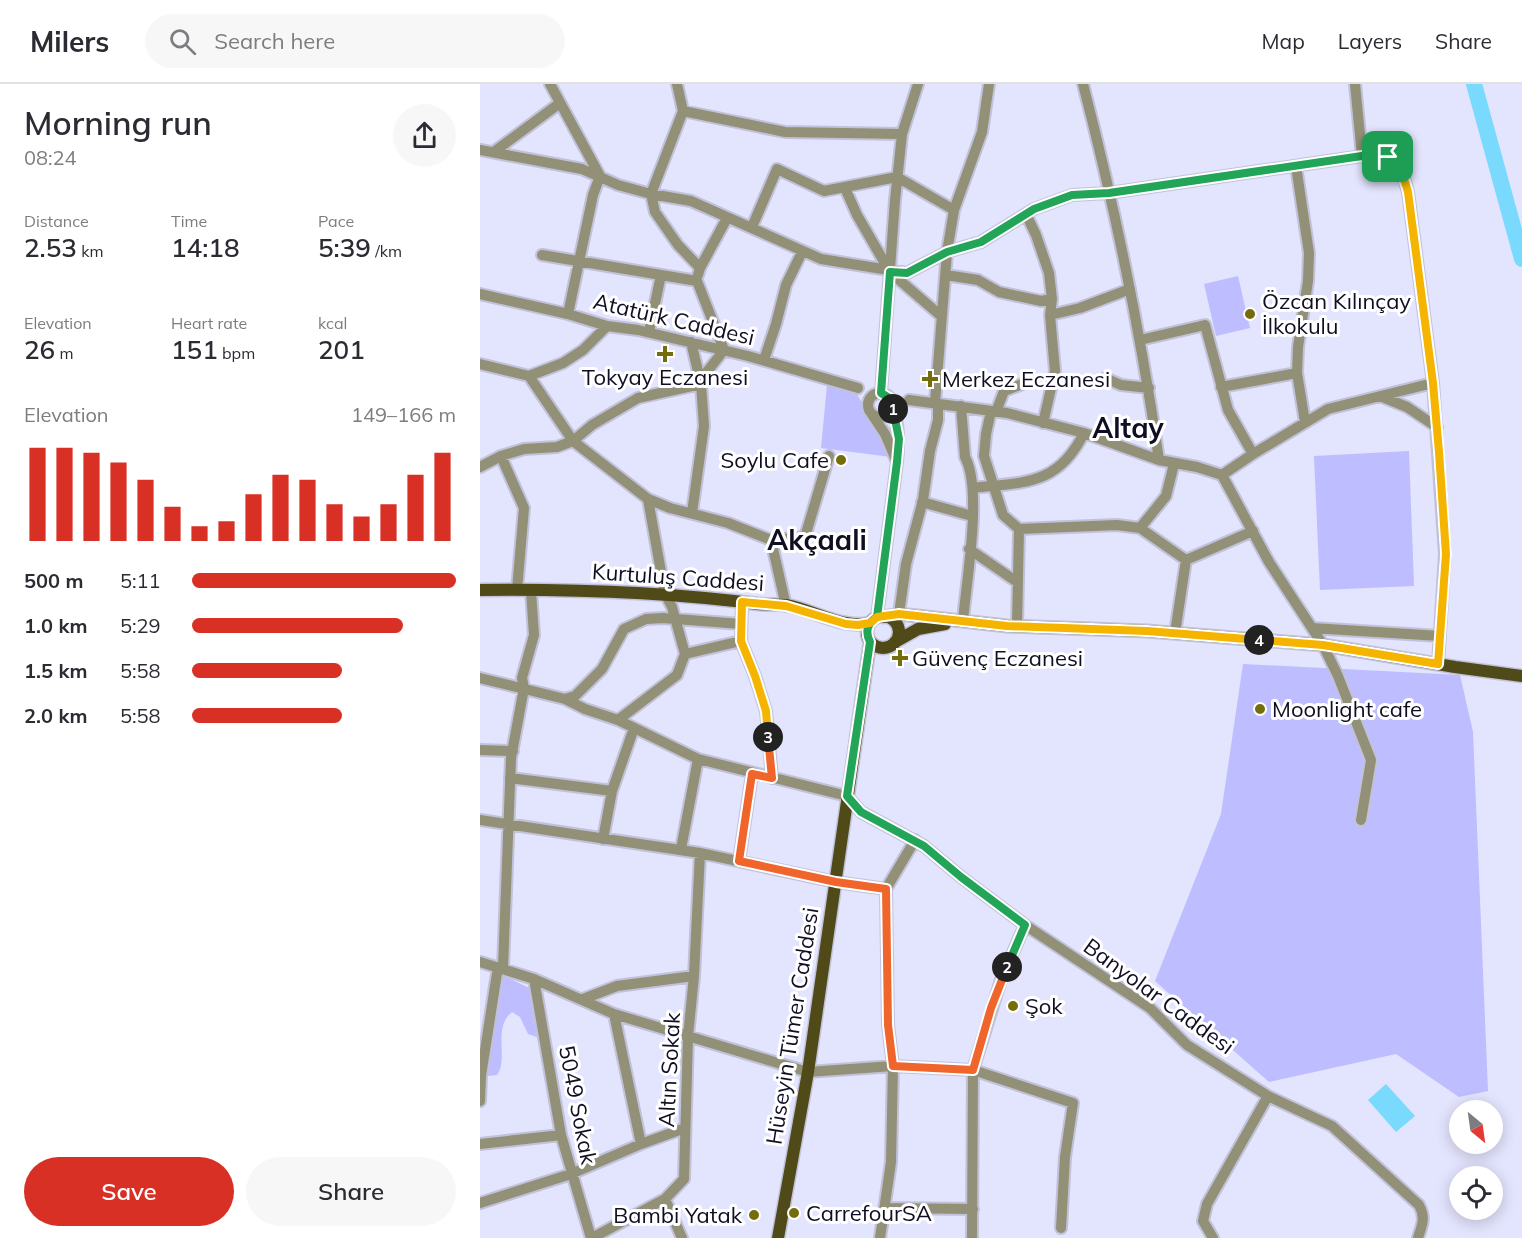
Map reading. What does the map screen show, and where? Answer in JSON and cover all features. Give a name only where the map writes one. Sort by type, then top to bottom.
[{"type":"main road","name":"Kurtuluş Caddesi","points":[[480,590],[586,590],[665,594],[786,606],[846,624],[899,614],[963,621]]},
{"type":"main road","points":[[865,677],[889,645],[897,639],[898,628],[892,620],[877,619],[867,632],[870,642],[874,645],[889,645],[918,629],[963,621],[1017,626],[1175,633],[1323,645],[1522,676]]},
{"type":"main road","name":"Hüseyin Tümer Caddesi","points":[[778,1238],[808,1072],[870,642]]},
{"type":"street","points":[[550,84],[600,176],[593,195],[568,314]]},
{"type":"street","points":[[677,84],[683,111],[651,194],[655,213],[678,245],[699,268]]},
{"type":"street","points":[[869,409],[878,417],[885,416],[891,411],[885,398],[890,272],[897,177],[902,134],[918,84]]},
{"type":"street","points":[[899,614],[906,564],[922,502],[930,451],[938,420],[936,403],[941,316],[947,252],[954,210],[982,132],[989,84]]},
{"type":"street","points":[[1083,84],[1130,289],[1149,387],[1159,460]]},
{"type":"street","points":[[1355,84],[1362,156]]},
{"type":"street","points":[[495,151],[560,103]]},
{"type":"street","points":[[683,111],[785,132],[902,134]]},
{"type":"street","points":[[480,150],[582,169],[618,185],[691,201],[821,259],[907,273],[947,252],[981,242],[1034,209],[1072,195],[1109,193],[1362,156],[1388,157],[1398,165],[1408,192],[1433,383],[1446,554],[1438,664]]},
{"type":"street","points":[[1296,166],[1309,253],[1297,373],[1305,422]]},
{"type":"street","points":[[752,227],[777,169],[824,191],[897,177],[954,210]]},
{"type":"street","points":[[845,188],[857,215],[890,272],[941,316]]},
{"type":"street","points":[[1026,214],[1049,273],[1052,299],[1050,315],[1055,371],[1044,423]]},
{"type":"street","points":[[701,384],[724,350],[697,281],[699,268],[727,218]]},
{"type":"street","points":[[764,360],[786,285],[802,252]]},
{"type":"street","points":[[542,255],[697,281]]},
{"type":"street","points":[[649,332],[661,275]]},
{"type":"street","points":[[946,275],[978,280],[999,292],[1041,301],[1052,299]]},
{"type":"street","points":[[1050,315],[1080,308],[1130,289]]},
{"type":"street","name":"Atatürk Caddesi","points":[[480,294],[568,314],[608,326],[649,332],[764,360],[885,398]]},
{"type":"street","points":[[480,363],[529,376],[562,363],[583,350],[608,326]]},
{"type":"street","points":[[1140,340],[1205,326],[1228,410],[1253,454]]},
{"type":"street","points":[[692,342],[701,384],[704,426],[692,513]]},
{"type":"street","points":[[1221,387],[1297,373]]},
{"type":"street","points":[[529,376],[573,441],[648,499],[670,508],[728,523],[771,540],[805,537],[829,456]]},
{"type":"street","points":[[1105,378],[1121,385],[1149,387]]},
{"type":"street","points":[[1030,381],[1004,391],[986,434],[984,456],[1003,515],[1019,529],[1116,525],[1140,528],[1185,560]]},
{"type":"street","points":[[1222,475],[1328,410],[1433,383]]},
{"type":"street","points":[[480,467],[501,456],[524,449],[558,447],[573,441],[592,425],[638,398],[701,384]]},
{"type":"street","points":[[858,388],[866,397],[869,409],[885,434],[897,462]]},
{"type":"street","points":[[1380,396],[1407,407],[1437,427]]},
{"type":"street","points":[[869,409],[871,398],[885,398],[994,411],[1084,433],[1159,460],[1197,467],[1222,475],[1269,562],[1323,645],[1338,676],[1371,760],[1361,820]]},
{"type":"street","points":[[877,619],[899,439],[896,416],[885,398]]},
{"type":"street","points":[[961,406],[965,457],[973,488],[963,621]]},
{"type":"street","points":[[973,488],[1036,479],[1050,474],[1073,454],[1084,433]]},
{"type":"street","points":[[501,456],[524,508],[517,590]]},
{"type":"street","points":[[1140,528],[1166,496],[1174,464]]},
{"type":"street","points":[[618,720],[677,675],[685,654],[676,619],[665,594],[648,499]]},
{"type":"street","points":[[922,502],[972,516]]},
{"type":"street","points":[[1017,626],[1019,529]]},
{"type":"street","points":[[1185,560],[1253,531]]},
{"type":"street","points":[[771,540],[786,606]]},
{"type":"street","points":[[969,549],[1017,582]]},
{"type":"street","points":[[1175,633],[1185,560]]},
{"type":"street","points":[[480,1101],[481,1076],[500,968],[513,752],[524,688],[522,678],[534,635],[531,591]]},
{"type":"street","points":[[742,602],[741,641],[766,711],[772,778]]},
{"type":"street","points":[[565,699],[575,696],[602,669],[624,629],[646,619],[741,624]]},
{"type":"street","points":[[1312,628],[1440,636]]},
{"type":"street","points":[[685,654],[741,641]]},
{"type":"street","points":[[480,678],[565,699],[585,709],[618,720],[698,759],[847,796]]},
{"type":"street","points":[[603,839],[612,791],[634,728]]},
{"type":"street","points":[[480,750],[513,752]]},
{"type":"street","points":[[681,849],[698,759]]},
{"type":"street","points":[[739,861],[752,774]]},
{"type":"street","points":[[510,778],[612,791]]},
{"type":"street","name":"Banyolar Caddesi","points":[[847,796],[861,812],[915,840],[1025,925],[1150,1008],[1187,1045],[1268,1096],[1332,1126],[1419,1205],[1424,1222],[1418,1238]]},
{"type":"street","points":[[480,820],[681,849],[836,882],[886,889]]},
{"type":"street","points":[[880,1238],[891,1162],[893,1066],[888,1025],[886,889],[915,840]]},
{"type":"street","name":"Altın Sokak","points":[[591,1238],[665,1199],[684,1179],[688,1036],[694,976],[700,853]]},
{"type":"street","points":[[972,1238],[973,1070],[994,998],[1025,925]]},
{"type":"street","points":[[480,962],[534,979],[614,1014],[808,1072],[893,1066],[973,1070],[1073,1103],[1065,1157],[1061,1228]]},
{"type":"street","points":[[583,999],[616,986],[694,976]]},
{"type":"street","name":"5049 Sokak","points":[[534,979],[561,1135],[591,1238]]},
{"type":"street","points":[[614,1014],[641,1144]]},
{"type":"street","points":[[1214,1238],[1203,1221],[1207,1204],[1268,1096]]},
{"type":"street","points":[[480,1203],[571,1174],[685,1128]]},
{"type":"street","points":[[480,1144],[561,1135]]},
{"type":"street","points":[[665,1199],[682,1238]]},
{"type":"street","points":[[885,1208],[973,1209]]},
{"type":"shaded area","points":[[1238,276],[1250,328],[1216,336],[1204,284]]},
{"type":"shaded area","points":[[827,385],[856,392],[891,457],[821,448]]},
{"type":"shaded area","points":[[1409,451],[1414,586],[1320,590],[1314,456]]},
{"type":"shaded area","points":[[1243,664],[1460,675],[1473,732],[1488,1091],[1459,1097],[1396,1054],[1269,1082],[1155,981],[1221,814]]},
{"type":"shaded area","points":[[500,974],[529,988],[537,1037],[528,1034],[520,1017],[512,1012],[503,1026],[500,1068],[497,1075],[488,1076]]},
{"type":"shaded area","points":[[1386,1084],[1415,1116],[1396,1132],[1368,1100]]},
{"type":"waterway","points":[[1474,84],[1522,259]]},
{"type":"place","name":"Özcan Kılınçay İlkokulu","points":[[1250,314]]},
{"type":"place","name":"Tokyay Eczanesi","points":[[665,354]]},
{"type":"place","name":"Merkez Eczanesi","points":[[930,379]]},
{"type":"place","name":"Soylu Cafe","points":[[841,460]]},
{"type":"place","name":"Güvenç Eczanesi","points":[[900,658]]},
{"type":"place","name":"Moonlight cafe","points":[[1260,709]]},
{"type":"place","name":"Şok","points":[[1013,1006]]},
{"type":"place","name":"CarrefourSA","points":[[794,1213]]},
{"type":"place","name":"Bambi Yatak","points":[[754,1215]]},
{"type":"district","name":"Altay","points":[[1128,427]]},
{"type":"district","name":"Akçaali","points":[[817,539]]},
{"type":"route","points":[[1388,157],[1362,156],[1109,193],[1072,195],[1034,209],[981,242],[947,252],[907,273],[890,272],[881,393],[891,399],[899,439],[877,617],[870,623],[867,632],[870,642],[847,796],[861,812],[924,846],[1025,925],[1001,980],[973,1070],[893,1066],[888,1025],[886,889],[836,882],[739,861],[752,774],[772,778],[766,711],[741,641],[742,602],[786,606],[846,624],[870,623],[873,620],[877,617],[899,614],[1007,626],[1147,631],[1323,645],[1438,664],[1446,554],[1433,383],[1408,192],[1398,165],[1388,157]]}]
